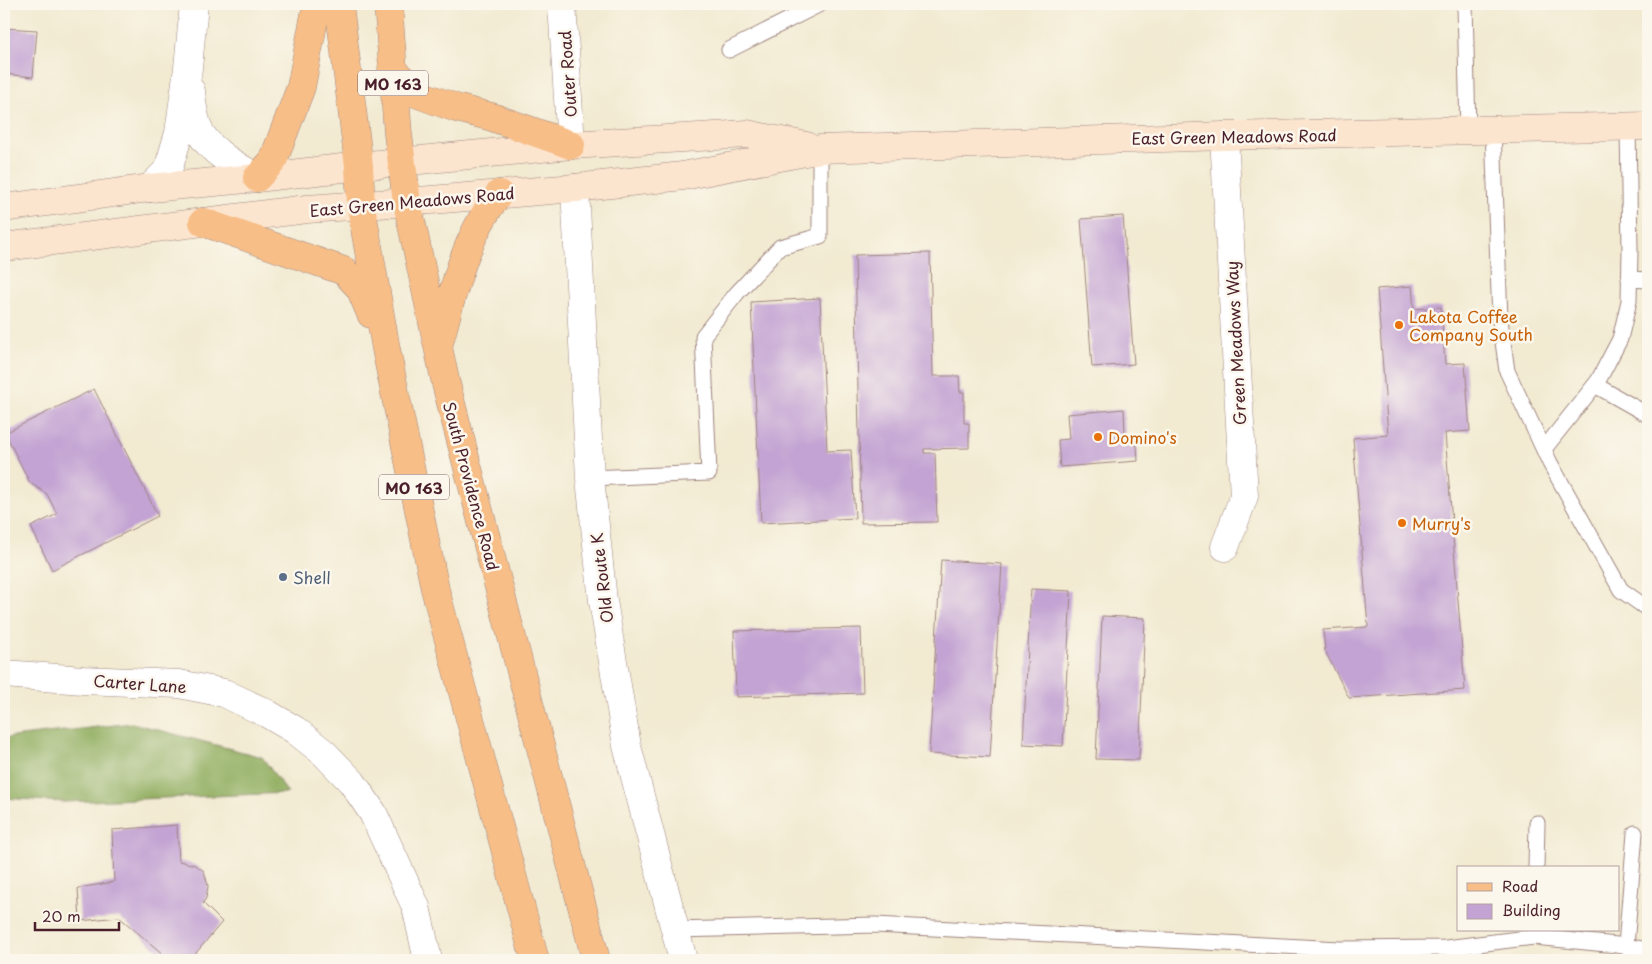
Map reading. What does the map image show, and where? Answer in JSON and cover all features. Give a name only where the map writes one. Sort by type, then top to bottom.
[{"type":"main road","points":[[257,178],[273,161],[301,87],[317,4]]},
{"type":"main road","name":"MO 163","points":[[339,4],[359,166],[361,206],[386,349],[435,589],[535,960]]},
{"type":"main road","name":"South Providence Road","points":[[388,4],[398,134],[407,202],[446,384],[596,960]]},
{"type":"main road","points":[[392,68],[415,93],[456,108],[492,117],[571,145]]},
{"type":"main road","points":[[438,347],[461,264],[487,209],[499,194]]},
{"type":"main road","points":[[203,222],[344,271],[360,288],[386,349]]},
{"type":"street","points":[[150,188],[168,170],[179,133],[194,4]]},
{"type":"street","name":"Outer Road","points":[[562,4],[571,145]]},
{"type":"street","points":[[188,68],[193,111],[201,133],[213,148],[232,164],[257,178]]},
{"type":"street","name":"East Green Meadows Road","points":[[4,247],[307,209],[575,188],[683,176],[820,149],[1224,136],[1638,127]]},
{"type":"street","name":"East Green Meadows Road","points":[[4,208],[150,188],[571,145],[747,134],[820,149]]},
{"type":"street","name":"Green Meadows Way","points":[[1224,136],[1244,496],[1225,547]]},
{"type":"street","name":"Old Route K","points":[[575,188],[590,478],[602,602],[627,746],[683,960]]},
{"type":"street","name":"Carter Lane","points":[[4,674],[179,684],[224,693],[296,730],[324,753],[352,782],[373,813],[416,907],[428,960]]},
{"type":"lane","points":[[729,50],[820,4]]},
{"type":"lane","points":[[1464,4],[1481,130],[1507,371],[1544,449],[1621,590],[1648,609]]},
{"type":"lane","points":[[1544,449],[1595,385],[1620,339],[1629,301],[1638,127]]},
{"type":"lane","points":[[590,478],[709,473],[703,336],[737,293],[780,247],[820,236],[820,149]]},
{"type":"lane","points":[[1630,280],[1648,280]]},
{"type":"lane","points":[[1595,385],[1648,415]]},
{"type":"lane","points":[[1536,866],[1537,823]]},
{"type":"lane","points":[[1626,946],[1635,833]]},
{"type":"lane","points":[[675,930],[875,925],[1445,954],[1534,934],[1648,950]]},
{"type":"green space","points":[[132,723],[262,757],[288,793],[64,802],[4,798],[4,738]]},
{"type":"building","points":[[4,28],[37,30],[33,77],[4,74]]},
{"type":"building","points":[[1123,216],[1134,364],[1092,367],[1081,219]]},
{"type":"building","points":[[930,253],[933,376],[959,376],[960,392],[964,392],[964,423],[969,423],[969,448],[924,449],[924,453],[935,453],[937,522],[861,523],[855,255]]},
{"type":"building","points":[[1412,286],[1414,309],[1441,307],[1445,364],[1465,363],[1470,431],[1445,433],[1465,690],[1349,698],[1325,651],[1323,630],[1368,627],[1353,438],[1388,435],[1377,289]]},
{"type":"building","points":[[820,298],[827,451],[851,450],[855,518],[761,523],[751,302]]},
{"type":"building","points":[[94,389],[158,516],[52,570],[31,527],[57,514],[47,494],[30,483],[5,433]]},
{"type":"building","name":"Domino's","points":[[1124,409],[1125,435],[1137,446],[1138,461],[1060,467],[1058,440],[1069,439],[1067,414]]},
{"type":"building","points":[[941,560],[1002,564],[990,757],[929,754]]},
{"type":"building","points":[[1031,589],[1071,591],[1063,746],[1023,744]]},
{"type":"building","points":[[1102,616],[1145,618],[1139,760],[1096,759]]},
{"type":"building","points":[[861,628],[863,693],[736,697],[734,631]]},
{"type":"building","points":[[177,825],[179,861],[195,865],[204,871],[208,886],[203,903],[222,922],[190,960],[170,960],[119,917],[80,921],[78,888],[114,882],[112,830]]},
{"type":"place","name":"Lakota Coffee Company South","points":[[1399,325]]},
{"type":"place","name":"Domino's","points":[[1098,437]]},
{"type":"place","name":"Murry's","points":[[1402,523]]},
{"type":"place","name":"Shell","points":[[283,577]]}]
